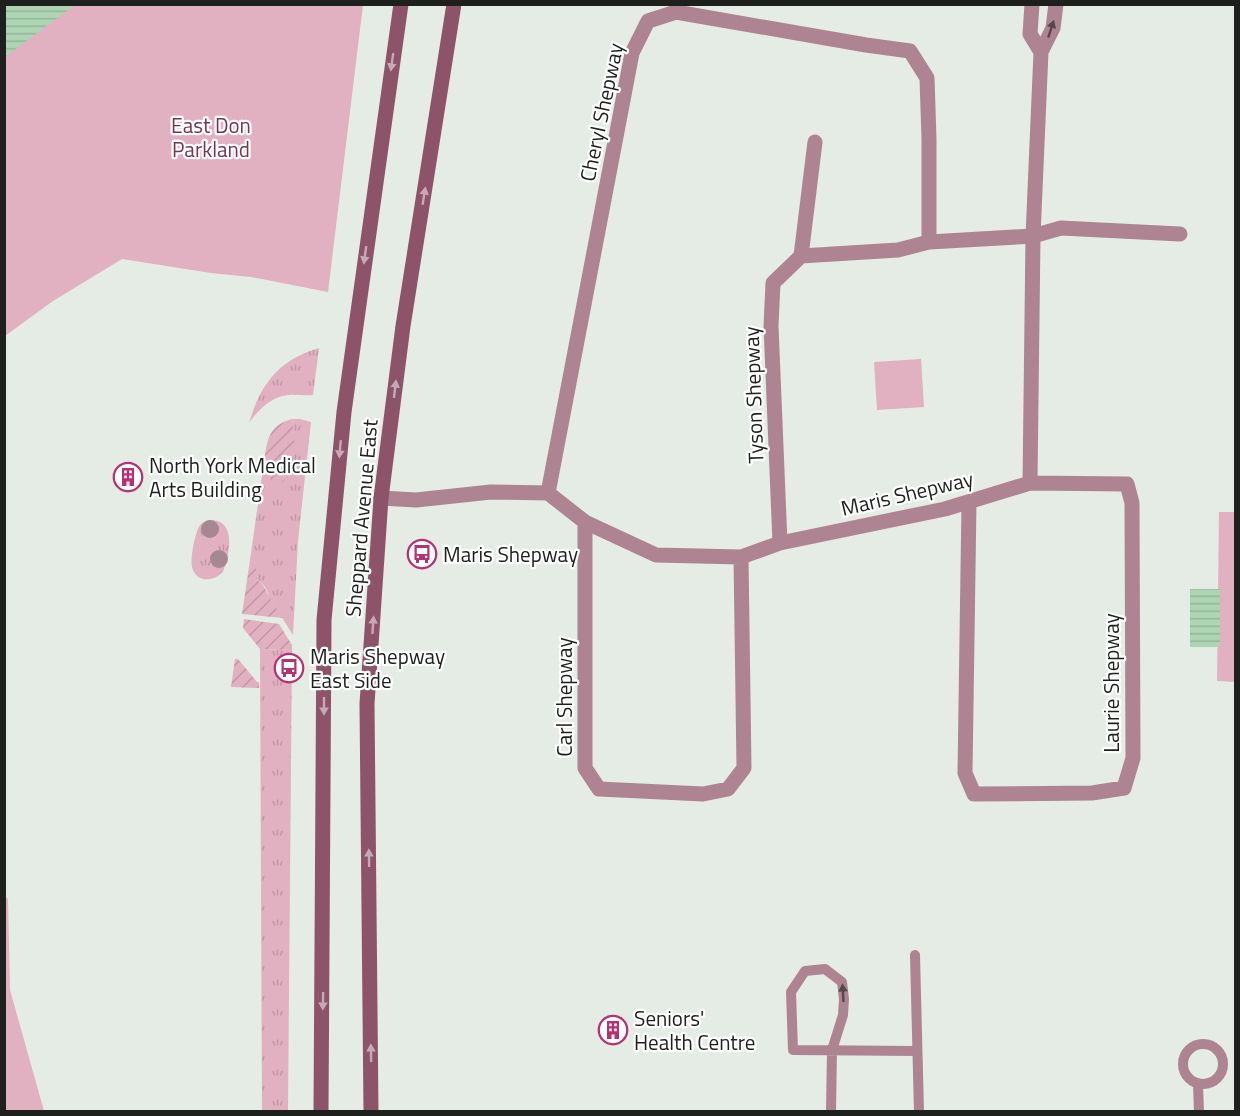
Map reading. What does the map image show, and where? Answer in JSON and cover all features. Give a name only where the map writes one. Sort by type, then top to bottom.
[{"type":"main road","name":"Sheppard Avenue East","points":[[321,1112],[324,620],[344,412],[401,4]]},
{"type":"main road","name":"Sheppard Avenue East","points":[[371,1112],[367,704],[381,498],[403,326],[454,4]]},
{"type":"street","points":[[1032,4],[1030,34],[1041,52]]},
{"type":"street","points":[[1030,483],[1033,236],[1041,52],[1053,28],[1056,4]]},
{"type":"street","name":"Cheryl Shepway","points":[[548,493],[632,53],[648,21],[676,12],[910,51],[927,78],[929,242]]},
{"type":"street","points":[[814,142],[801,256],[898,250],[929,242],[1033,236],[1061,228],[1180,234]]},
{"type":"street","name":"Tyson Shepway","points":[[780,543],[771,326],[773,283],[801,256]]},
{"type":"street","name":"Maris Shepway","points":[[548,493],[585,522],[656,555],[741,557],[780,543],[945,509],[1030,483]]},
{"type":"street","name":"Laurie Shepway","points":[[969,502],[965,773],[974,794],[1092,793],[1124,788],[1133,758],[1132,502],[1127,484],[1030,483]]},
{"type":"street","points":[[381,498],[416,500],[491,492],[548,493]]},
{"type":"street","name":"Carl Shepway","points":[[585,522],[585,768],[598,789],[703,794],[728,789],[744,768],[741,557]]},
{"type":"lane","points":[[915,955],[919,1112]]},
{"type":"lane","points":[[831,1112],[832,1050],[843,1015],[842,982],[825,969],[805,971],[791,992],[793,1050],[832,1050],[917,1051]]},
{"type":"lane","points":[[1198,1084],[1199,1112]]},
{"type":"green space","name":"East Don Parkland","points":[[5,5],[363,5],[328,292],[251,277],[122,259],[53,301],[5,336]]},
{"type":"green space","points":[[319,348],[313,395],[288,395],[276,398],[261,409],[249,423],[259,396],[282,366]]},
{"type":"green space","points":[[921,359],[924,407],[877,410],[874,362]]},
{"type":"green space","points":[[292,419],[311,422],[298,541],[293,635],[269,597],[265,586],[256,579],[256,563],[250,560],[263,469],[270,475],[288,475],[294,440]]},
{"type":"green space","points":[[292,419],[294,443],[290,468],[283,482],[271,482],[270,475],[263,469],[269,438],[283,422]]},
{"type":"green space","points":[[1219,512],[1235,512],[1235,682],[1217,681]]},
{"type":"green space","points":[[209,520],[218,521],[224,525],[228,532],[229,548],[223,572],[214,578],[205,579],[194,572],[192,558],[199,527]]},
{"type":"green space","points":[[250,560],[256,563],[256,579],[264,586],[283,618],[242,614]]},
{"type":"green space","points":[[244,619],[279,624],[292,645],[292,650],[260,649],[243,628]]},
{"type":"green space","points":[[260,649],[292,650],[288,1111],[262,1111]]},
{"type":"green space","points":[[235,659],[238,659],[259,682],[259,688],[231,687]]},
{"type":"green space","points":[[4,896],[8,899],[10,990],[44,1111],[5,1111]]},
{"type":"shaded area","points":[[10,4],[75,5],[5,57],[5,9]]},
{"type":"shaded area","points":[[1190,589],[1220,589],[1220,647],[1190,647]]},
{"type":"place","name":"North York Medical Arts Building","points":[[128,477]]},
{"type":"place","name":"Maris Shepway","points":[[422,554]]},
{"type":"place","name":"Maris Shepway East Side","points":[[289,668]]},
{"type":"place","name":"Seniors' Health Centre","points":[[613,1030]]}]
